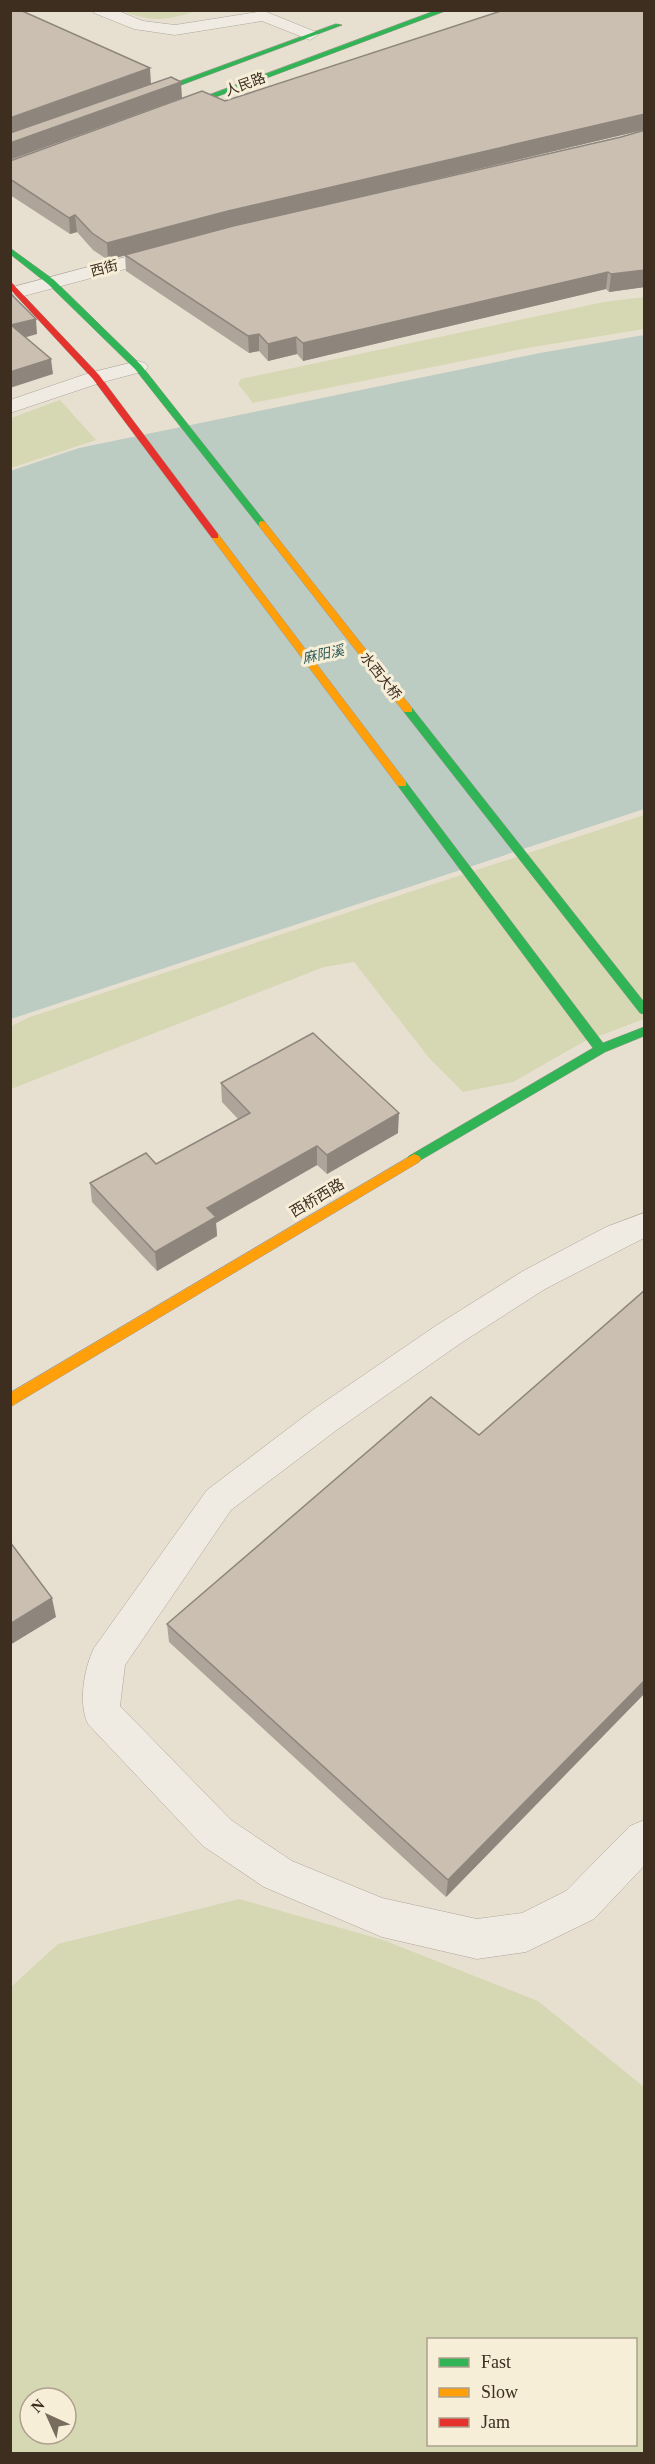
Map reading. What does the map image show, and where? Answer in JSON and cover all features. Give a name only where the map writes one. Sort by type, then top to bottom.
[{"type":"main road","name":"人民路","points":[[153,117],[445,10]]},
{"type":"main road","name":"人民路","points":[[122,104],[350,21]]},
{"type":"main road","name":"水西大桥","points":[[10,250],[90,317],[138,367],[645,1010]]},
{"type":"main road","points":[[15,287],[96,377],[601,1049]]},
{"type":"main road","name":"西桥西路","points":[[10,1401],[525,1092],[601,1049],[645,1031]]},
{"type":"street","name":"西街","points":[[15,287],[51,282],[184,247]]},
{"type":"lane","points":[[99,10],[140,26],[175,30],[267,13],[310,35]]},
{"type":"lane","points":[[10,408],[96,377],[138,367]]},
{"type":"lane","points":[[645,1226],[617,1236],[534,1280],[449,1334],[326,1419],[219,1500],[107,1660],[101,1712],[217,1833],[278,1874],[382,1917],[477,1939],[526,1932],[580,1905],[645,1839]]},
{"type":"green space","points":[[122,11],[196,11],[159,19]]},
{"type":"green space","points":[[644,297],[644,329],[527,348],[253,403],[238,384],[241,379],[604,302]]},
{"type":"green space","points":[[60,400],[96,440],[11,468],[11,418]]},
{"type":"green space","points":[[644,815],[644,1019],[583,1042],[513,1082],[463,1092],[430,1059],[354,962],[324,967],[11,1089],[11,1026],[30,1017]]},
{"type":"green space","points":[[239,1899],[383,1940],[538,2001],[644,2087],[644,2453],[11,2453],[11,1987],[58,1944]]},
{"type":"water","name":"麻阳溪","points":[[644,335],[644,809],[11,1019],[10,471],[79,448],[540,353]]},
{"type":"building","points":[[10,10],[20,10],[150,68],[10,118]]},
{"type":"building","points":[[504,10],[645,10],[645,114],[228,211],[107,243],[92,233],[75,215],[69,218],[10,179],[10,161],[202,91],[225,101]]},
{"type":"building","points":[[171,77],[181,82],[10,143],[10,133]]},
{"type":"building","points":[[645,130],[645,270],[611,274],[608,272],[303,343],[296,337],[268,344],[259,334],[248,336],[125,255],[233,226]]},
{"type":"building","points":[[10,293],[36,319],[11,325],[51,359],[10,372]]},
{"type":"building","points":[[313,1033],[399,1113],[327,1155],[317,1146],[207,1208],[216,1217],[155,1252],[90,1183],[146,1153],[156,1164],[250,1113],[221,1083]]},
{"type":"building","points":[[645,1290],[645,1680],[448,1880],[167,1624],[431,1397],[479,1435]]},
{"type":"building","points":[[10,1542],[52,1598],[10,1624]]},
{"type":"traffic: fast","points":[[170,111],[445,10]]},
{"type":"traffic: fast","points":[[138,98],[338,25]]},
{"type":"traffic: fast","points":[[10,250],[51,282],[138,367],[262,524]]},
{"type":"traffic: fast","points":[[408,710],[644,1010]]},
{"type":"traffic: fast","points":[[402,784],[601,1049]]},
{"type":"traffic: fast","points":[[414,1159],[601,1049],[644,1031]]},
{"type":"traffic: slow","points":[[262,524],[408,710]]},
{"type":"traffic: slow","points":[[215,536],[402,784]]},
{"type":"traffic: slow","points":[[10,1401],[414,1159]]},
{"type":"traffic: jam","points":[[10,283],[96,377],[215,536]]}]
